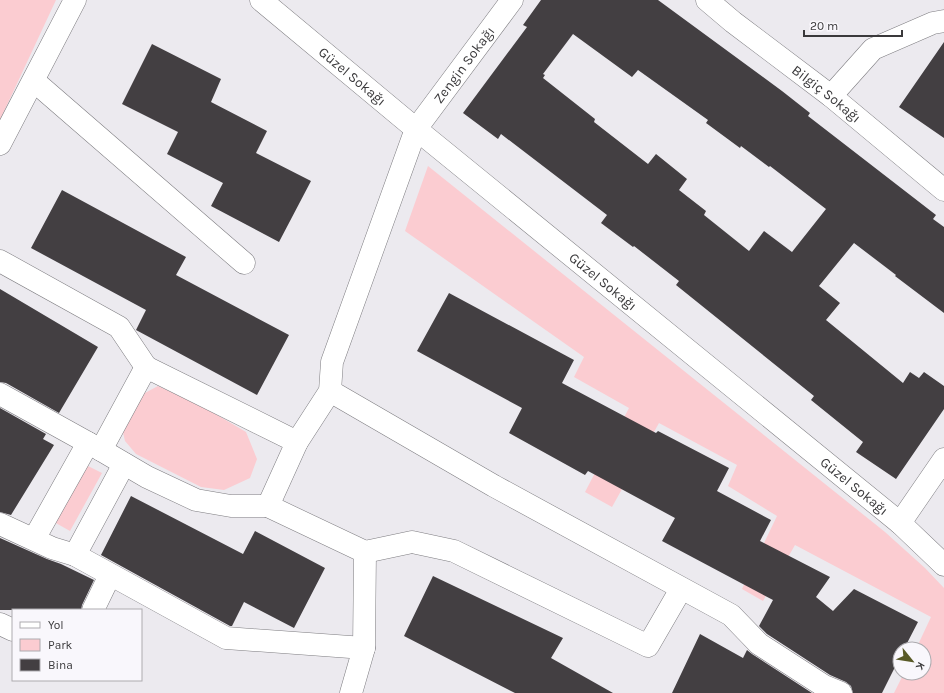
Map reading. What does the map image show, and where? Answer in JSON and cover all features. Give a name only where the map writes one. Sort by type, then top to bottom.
[{"type":"street","points":[[0,144],[75,0]]},
{"type":"street","name":"Güzel Sokağı","points":[[261,0],[416,129],[900,523],[944,565]]},
{"type":"street","name":"Zengin Sokağı","points":[[330,391],[332,362],[416,129],[512,0]]},
{"type":"street","name":"Bilgiç Sokağı","points":[[707,0],[733,22],[831,96],[944,190]]},
{"type":"street","points":[[831,96],[873,49],[933,23],[944,21]]},
{"type":"street","points":[[34,81],[244,263]]},
{"type":"street","points":[[0,261],[119,327],[146,367],[297,442]]},
{"type":"street","points":[[34,539],[146,367]]},
{"type":"street","points":[[268,506],[297,442],[330,391],[494,486],[731,615],[759,644],[824,686],[841,693]]},
{"type":"street","points":[[0,394],[147,477],[196,500],[231,506],[268,506],[365,552],[412,542],[454,551],[648,646],[681,588]]},
{"type":"street","points":[[900,523],[944,459]]},
{"type":"street","points":[[75,555],[124,464]]},
{"type":"street","points":[[0,524],[52,548],[75,555],[226,638],[364,648]]},
{"type":"street","points":[[351,693],[364,648],[365,552]]},
{"type":"street","points":[[93,609],[110,575]]},
{"type":"street","points":[[0,624],[12,630]]},
{"type":"green space","points":[[0,0],[56,0],[0,120]]},
{"type":"green space","points":[[428,166],[885,532],[925,568],[944,588],[944,693],[894,693],[900,681],[932,681],[932,641],[920,641],[931,617],[795,545],[763,601],[742,589],[777,516],[728,486],[737,465],[659,423],[612,507],[585,492],[629,408],[574,377],[584,357],[405,231]]},
{"type":"green space","points":[[158,386],[202,406],[246,432],[257,459],[250,478],[224,490],[201,487],[136,454],[125,441],[122,428],[143,394]]},
{"type":"green space","points":[[86,465],[102,473],[70,531],[54,522]]},
{"type":"building","points":[[541,0],[658,0],[782,91],[810,113],[808,116],[936,215],[933,219],[944,227],[944,313],[854,243],[819,286],[840,303],[826,320],[903,383],[910,372],[919,378],[924,372],[944,386],[944,409],[896,479],[856,452],[863,442],[811,400],[814,396],[676,285],[679,281],[634,246],[633,247],[601,223],[607,215],[501,134],[498,139],[463,113],[527,27],[523,25]],"holes":[[[573,34],[632,77],[638,70],[708,120],[706,123],[740,148],[741,146],[769,167],[770,166],[826,209],[792,252],[764,231],[749,251],[704,215],[706,211],[679,190],[687,179],[656,154],[648,164],[594,122],[595,119],[543,78],[545,75],[543,74]]]},
{"type":"building","points":[[944,42],[944,138],[899,107]]},
{"type":"building","points":[[152,44],[221,79],[211,102],[267,131],[256,153],[311,181],[279,242],[211,206],[223,183],[167,154],[178,132],[122,104]]},
{"type":"building","points":[[62,190],[186,257],[176,275],[289,335],[257,395],[136,330],[146,310],[31,248]]},
{"type":"building","points":[[0,289],[98,347],[59,413],[6,383],[0,382]]},
{"type":"building","points":[[449,293],[574,360],[562,383],[656,433],[658,431],[729,468],[717,491],[771,520],[760,541],[830,577],[816,597],[833,611],[854,589],[918,622],[908,641],[892,641],[892,673],[882,693],[853,693],[851,686],[846,682],[830,675],[767,634],[759,626],[773,600],[662,541],[675,518],[588,471],[585,475],[509,433],[522,408],[417,351]]},
{"type":"building","points":[[0,408],[46,434],[43,439],[54,445],[11,515],[0,512]]},
{"type":"building","points":[[131,496],[243,554],[255,531],[325,568],[294,628],[244,602],[232,626],[230,626],[101,555]]},
{"type":"building","points":[[0,538],[94,580],[81,609],[0,610]]},
{"type":"building","points":[[433,576],[563,638],[551,658],[613,693],[515,693],[404,636]]},
{"type":"building","points":[[700,634],[743,658],[747,650],[812,693],[672,693]]}]
